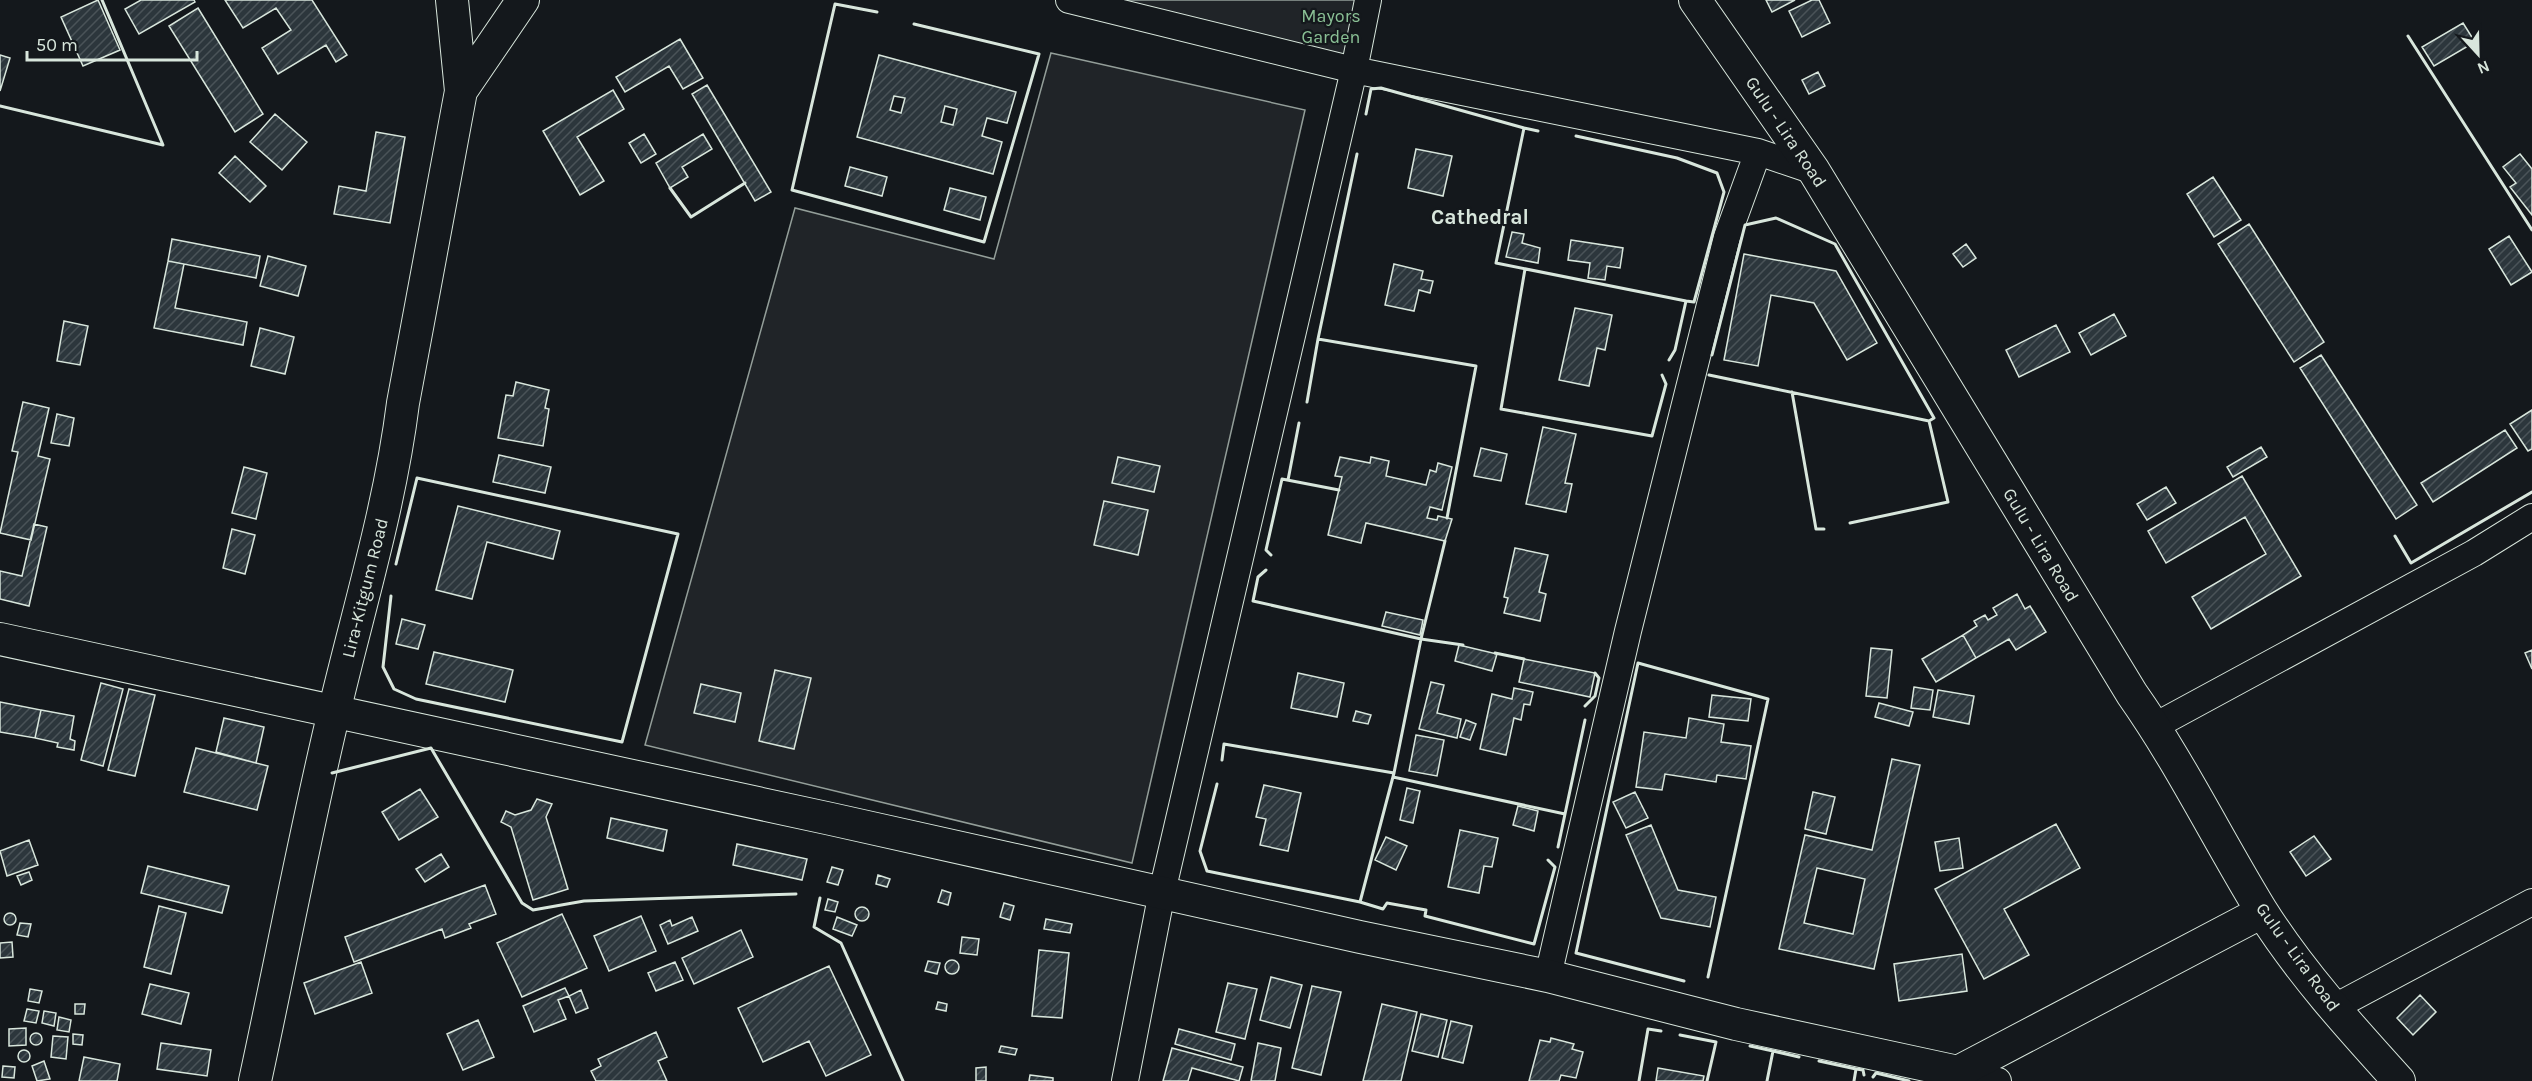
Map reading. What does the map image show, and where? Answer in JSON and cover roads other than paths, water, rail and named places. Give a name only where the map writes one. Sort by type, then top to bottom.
[{"type":"main road","name":"Lira-Kitgum Road","points":[[255,1081],[334,711],[399,441],[403,403],[461,91],[452,0]]},
{"type":"main road","name":"Lira-Kitgum Road","points":[[461,91],[523,0]]},
{"type":"main road","name":"Gulu - Lira Road","points":[[1695,0],[1814,171],[2132,694],[2155,726],[2262,912],[2333,1008],[2399,1081]]},
{"type":"main road","points":[[0,639],[1360,937],[1548,976],[1736,1024],[1958,1072],[2262,912]]},
{"type":"street","points":[[1069,0],[1354,70],[1758,152],[1814,171]]},
{"type":"street","points":[[1125,1081],[1162,892],[1354,70],[1368,0]]},
{"type":"street","points":[[1548,976],[1628,631],[1726,237],[1758,152]]},
{"type":"street","points":[[2155,726],[2474,554],[2532,517]]},
{"type":"street","points":[[2333,1008],[2532,902]]},
{"type":"street","points":[[1958,1072],[1998,1081]]},
{"type":"district","name":"Cathedral","points":[[1480,217]]},
{"type":"park label","name":"Mayors Garden","points":[[1331,26]]}]
